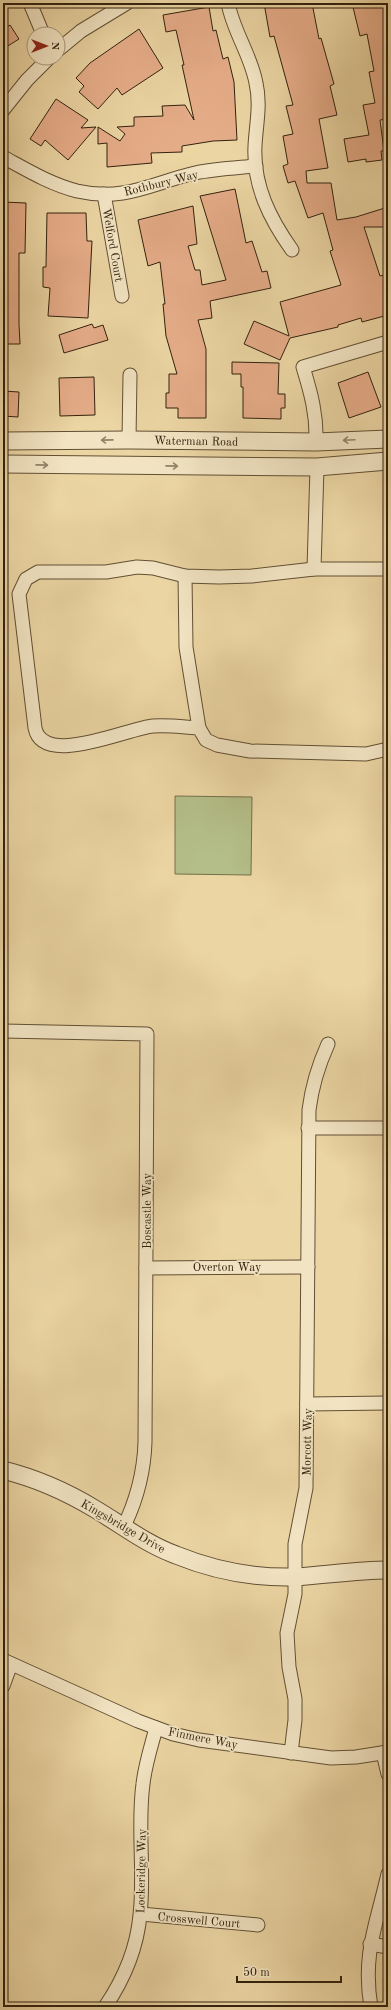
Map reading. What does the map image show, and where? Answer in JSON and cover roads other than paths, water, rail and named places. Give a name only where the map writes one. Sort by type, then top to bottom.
[{"type":"street","points":[[30,3],[40,26]]},
{"type":"street","points":[[66,43],[81,31],[128,3]]},
{"type":"street","points":[[228,3],[237,34],[250,61],[256,83],[259,101],[256,166],[259,188],[266,208],[277,229],[292,250]]},
{"type":"street","points":[[3,110],[27,80],[41,66]]},
{"type":"street","name":"Rothbury Way","points":[[3,157],[59,186],[79,191],[104,194],[127,193],[147,189],[194,174],[209,171],[256,166]]},
{"type":"street","name":"Welford Court","points":[[104,194],[122,296]]},
{"type":"street","points":[[316,442],[317,422],[314,405],[303,367],[388,342]]},
{"type":"street","points":[[129,440],[130,375]]},
{"type":"street","name":"Waterman Road","points":[[3,441],[129,440],[316,442],[388,439]]},
{"type":"street","points":[[314,569],[317,467],[335,455],[388,450]]},
{"type":"street","name":"Waterman Road","points":[[3,464],[317,467],[388,461]]},
{"type":"street","points":[[199,728],[152,726],[69,747],[55,746],[38,738],[35,728],[19,594],[26,579],[38,572],[106,572],[137,567],[153,568],[185,576],[252,576],[314,569],[388,569]]},
{"type":"street","points":[[185,576],[186,647],[199,728],[206,740],[217,745],[250,751],[366,754],[388,750]]},
{"type":"street","name":"Boscastle Way","points":[[3,1031],[147,1034],[144,1459],[140,1484],[132,1510],[123,1528]]},
{"type":"street","name":"Morcott Way","points":[[291,1753],[295,1720],[295,1698],[288,1667],[287,1633],[294,1594],[296,1544],[306,1488],[308,1128],[312,1087],[328,1044]]},
{"type":"street","points":[[308,1128],[388,1128]]},
{"type":"street","name":"Overton Way","points":[[146,1268],[308,1267]]},
{"type":"street","points":[[307,1404],[388,1403]]},
{"type":"street","name":"Kingsbridge Drive","points":[[3,1470],[36,1480],[63,1492],[95,1509],[145,1541],[176,1555],[206,1565],[231,1571],[267,1576],[294,1577],[362,1570],[388,1570]]},
{"type":"street","points":[[3,1686],[7,1662]]},
{"type":"street","name":"Finmere Way","points":[[7,1662],[156,1728],[199,1740],[331,1758],[356,1757],[386,1752]]},
{"type":"street","name":"Lockeridge Way","points":[[104,2007],[129,1964],[136,1939],[140,1914],[143,1784],[147,1758],[156,1728]]},
{"type":"street","points":[[386,1752],[388,1774]]},
{"type":"street","points":[[371,2007],[368,1970],[370,1944],[388,1874]]},
{"type":"street","name":"Crosswell Court","points":[[140,1914],[258,1925]]},
{"type":"street","points":[[370,1944],[388,1947]]}]
